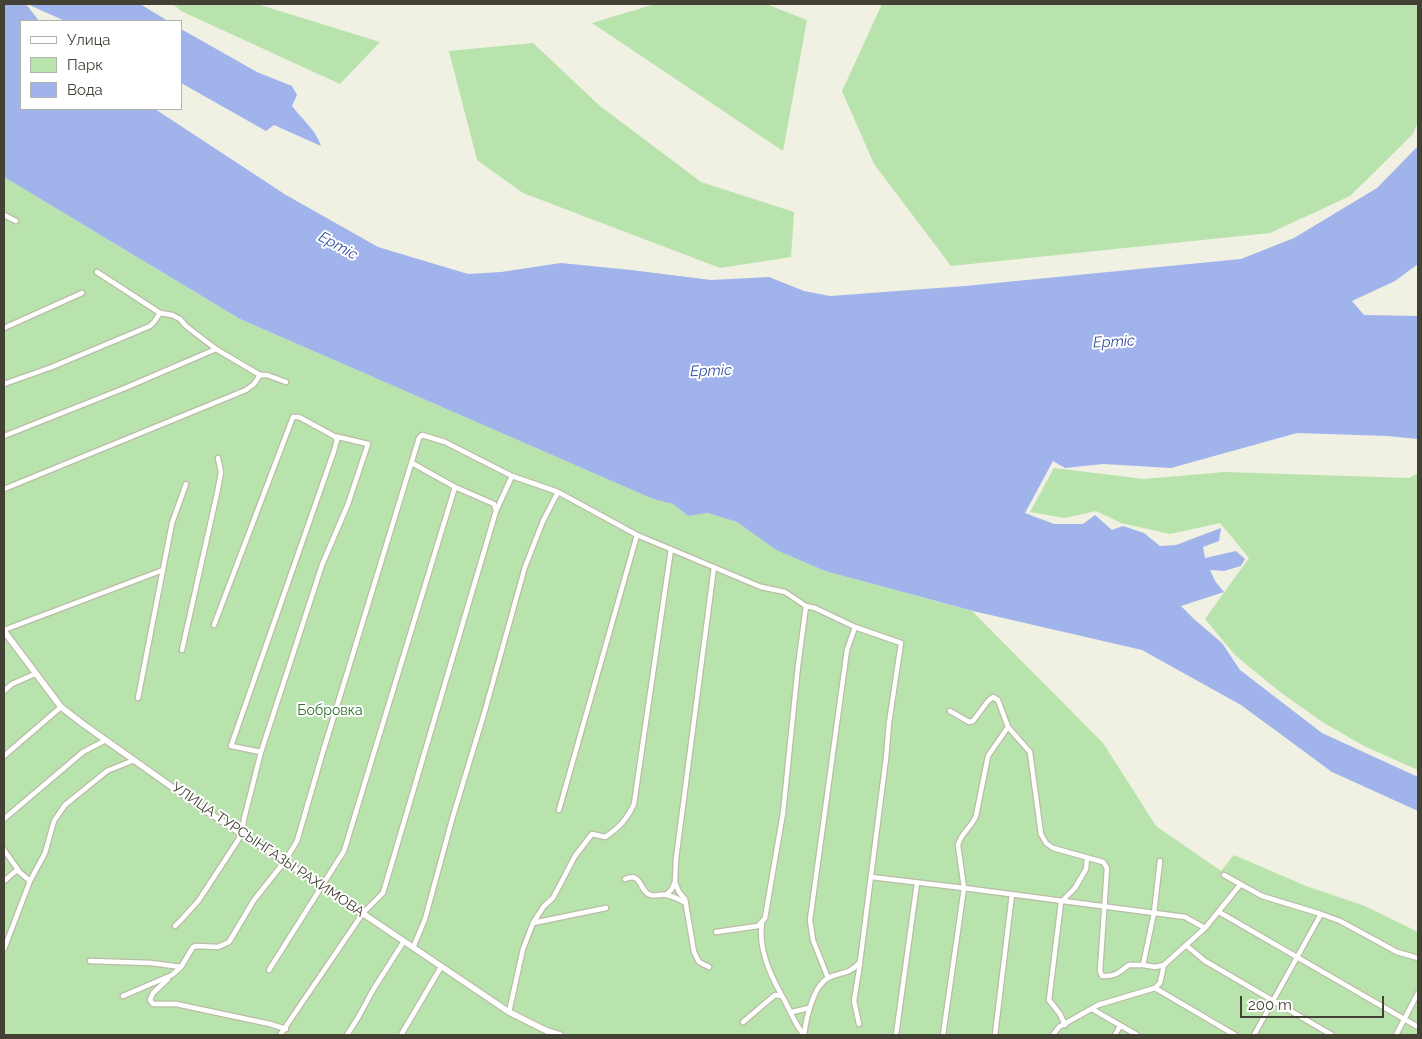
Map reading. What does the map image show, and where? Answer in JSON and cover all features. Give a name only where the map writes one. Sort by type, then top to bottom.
[{"type":"street","points":[[4,215],[16,221]]},
{"type":"street","points":[[98,272],[160,313],[172,315],[180,319],[216,350],[260,375],[267,375],[286,382]]},
{"type":"street","points":[[4,328],[82,293]]},
{"type":"street","points":[[4,384],[52,367],[150,326],[160,313]]},
{"type":"street","points":[[4,436],[216,350]]},
{"type":"street","points":[[4,489],[246,390],[254,384],[260,375]]},
{"type":"street","points":[[175,926],[199,900],[242,834],[261,752],[322,565],[348,504],[368,444],[334,436],[299,417],[293,416],[214,625]]},
{"type":"street","points":[[286,1029],[176,1004],[153,1004],[150,1000],[151,996],[181,966],[193,948],[197,946],[218,947],[229,942],[254,900],[285,861],[297,841],[422,435],[457,447],[512,476],[558,492],[637,535],[761,587],[785,592],[806,606],[855,627],[901,643],[854,1001],[859,1024]]},
{"type":"street","points":[[261,752],[231,746],[338,440],[334,436]]},
{"type":"street","points":[[182,650],[220,481],[221,472],[218,458]]},
{"type":"street","points":[[412,463],[455,487],[494,504],[496,511]]},
{"type":"street","points":[[280,1035],[286,1029],[363,913],[383,894],[496,511],[512,476]]},
{"type":"street","points":[[138,698],[172,523],[186,484]]},
{"type":"street","points":[[269,970],[344,851],[455,487]]},
{"type":"street","points":[[413,948],[426,919],[453,816],[525,567],[543,521],[558,492]]},
{"type":"street","points":[[559,810],[637,535]]},
{"type":"street","points":[[509,1012],[523,949],[533,923],[544,906],[552,898],[575,856],[592,834],[605,837],[615,830],[629,815],[634,804],[671,549]]},
{"type":"street","points":[[667,894],[675,882],[676,859],[714,567]]},
{"type":"street","points":[[4,631],[163,570]]},
{"type":"street","points":[[804,1035],[797,1028],[792,1012],[782,996],[766,961],[761,939],[762,923],[765,918],[783,813],[806,606]]},
{"type":"street","points":[[828,978],[813,940],[810,920],[847,650],[855,627]]},
{"type":"street","name":"УЛИЦА ТУРСЫНГАЗЫ РАХИМОВА","points":[[4,631],[61,707],[106,740],[202,809],[285,861],[509,1012],[547,1031],[560,1035]]},
{"type":"street","points":[[4,691],[12,684],[35,674]]},
{"type":"street","points":[[950,711],[969,722],[993,697],[998,700],[1008,727],[1030,752],[1041,834],[1046,843],[1053,848],[1103,862],[1107,868],[1106,907],[1100,971],[1102,976],[1120,973],[1129,965],[1155,967],[1164,965],[1205,928],[1240,885]]},
{"type":"street","points":[[4,756],[61,707]]},
{"type":"street","points":[[943,1035],[964,888],[958,851],[959,838],[973,824],[988,756],[1008,727]]},
{"type":"street","points":[[4,819],[83,752],[106,740]]},
{"type":"street","points":[[4,947],[30,881],[44,853],[54,821],[66,805],[107,771],[134,760]]},
{"type":"street","points":[[4,850],[19,872],[30,881]]},
{"type":"street","points":[[1065,1025],[1050,1000],[1061,902],[1075,888],[1086,869],[1087,858]]},
{"type":"street","points":[[1144,965],[1154,913],[1160,861]]},
{"type":"street","points":[[4,881],[17,870],[19,872]]},
{"type":"street","points":[[1224,875],[1270,899],[1321,914],[1405,956],[1418,958]]},
{"type":"street","points":[[625,879],[631,876],[635,877],[647,893],[654,896],[667,894],[686,903]]},
{"type":"street","points":[[871,877],[1185,917],[1205,928]]},
{"type":"street","points":[[675,882],[679,892],[685,899],[694,952],[700,962],[709,967]]},
{"type":"street","points":[[896,1035],[917,883]]},
{"type":"street","points":[[995,1035],[1012,894]]},
{"type":"street","points":[[533,923],[606,908]]},
{"type":"street","points":[[1219,912],[1418,1027]]},
{"type":"street","points":[[1254,1035],[1321,914]]},
{"type":"street","points":[[716,932],[758,926],[762,923]]},
{"type":"street","points":[[347,1035],[404,942]]},
{"type":"street","points":[[1187,946],[1205,961],[1332,1035]]},
{"type":"street","points":[[90,961],[181,966]]},
{"type":"street","points":[[804,1035],[809,1008],[822,982],[828,978],[847,973],[860,962]]},
{"type":"street","points":[[1053,1035],[1059,1027],[1098,1005],[1155,988],[1160,983],[1164,965]]},
{"type":"street","points":[[401,1035],[441,967]]},
{"type":"street","points":[[123,996],[172,975]]},
{"type":"street","points":[[1155,988],[1235,1035]]},
{"type":"street","points":[[1396,1035],[1418,993]]},
{"type":"street","points":[[743,1022],[775,995],[782,996]]},
{"type":"street","points":[[792,1012],[809,1008]]},
{"type":"street","points":[[1092,1009],[1137,1035]]},
{"type":"street","points":[[1115,1035],[1120,1026]]},
{"type":"green space","points":[[173,4],[257,4],[380,42],[340,84],[181,11]]},
{"type":"green space","points":[[655,4],[766,4],[807,20],[783,151],[592,23]]},
{"type":"green space","points":[[882,4],[1418,4],[1418,122],[1413,134],[1350,196],[1270,233],[951,266],[874,164],[842,91]]},
{"type":"green space","points":[[533,43],[600,106],[701,182],[794,212],[791,257],[720,268],[523,193],[477,160],[449,51]]},
{"type":"green space","name":"Бобровка","points":[[4,177],[240,319],[653,499],[673,504],[688,516],[708,513],[737,522],[776,550],[825,571],[972,611],[1103,743],[1156,826],[1221,871],[1234,855],[1306,886],[1365,906],[1418,932],[1418,1035],[4,1035]]},
{"type":"green space","points":[[1054,468],[1144,479],[1224,472],[1409,478],[1418,473],[1418,770],[1364,746],[1324,723],[1280,692],[1235,655],[1205,619],[1249,558],[1220,523],[1170,534],[1121,523],[1096,511],[1065,518],[1030,512]]},
{"type":"water","name":"Ертіс","points":[[4,4],[26,4],[38,20],[20,20],[20,110],[157,110],[286,195],[378,247],[468,274],[501,272],[561,263],[711,280],[769,277],[804,291],[830,296],[965,286],[1241,259],[1294,238],[1377,188],[1418,146],[1418,264],[1395,281],[1352,301],[1364,315],[1418,316],[1418,439],[1297,433],[1171,468],[1103,464],[1065,468],[1053,461],[1025,513],[1054,524],[1083,524],[1095,515],[1112,530],[1123,526],[1144,533],[1160,546],[1176,545],[1221,528],[1219,541],[1203,547],[1205,558],[1236,551],[1245,559],[1241,566],[1224,571],[1210,570],[1215,581],[1224,592],[1181,606],[1222,643],[1240,670],[1322,733],[1418,777],[1418,811],[1332,772],[1241,705],[1142,650],[973,611],[825,571],[776,550],[737,522],[708,513],[688,516],[673,504],[653,499],[240,319],[4,177]]},
{"type":"water","points":[[27,4],[140,4],[166,20],[63,20]]},
{"type":"water","points":[[182,30],[257,72],[292,86],[297,95],[292,106],[312,130],[321,146],[274,125],[266,131],[182,84]]}]
